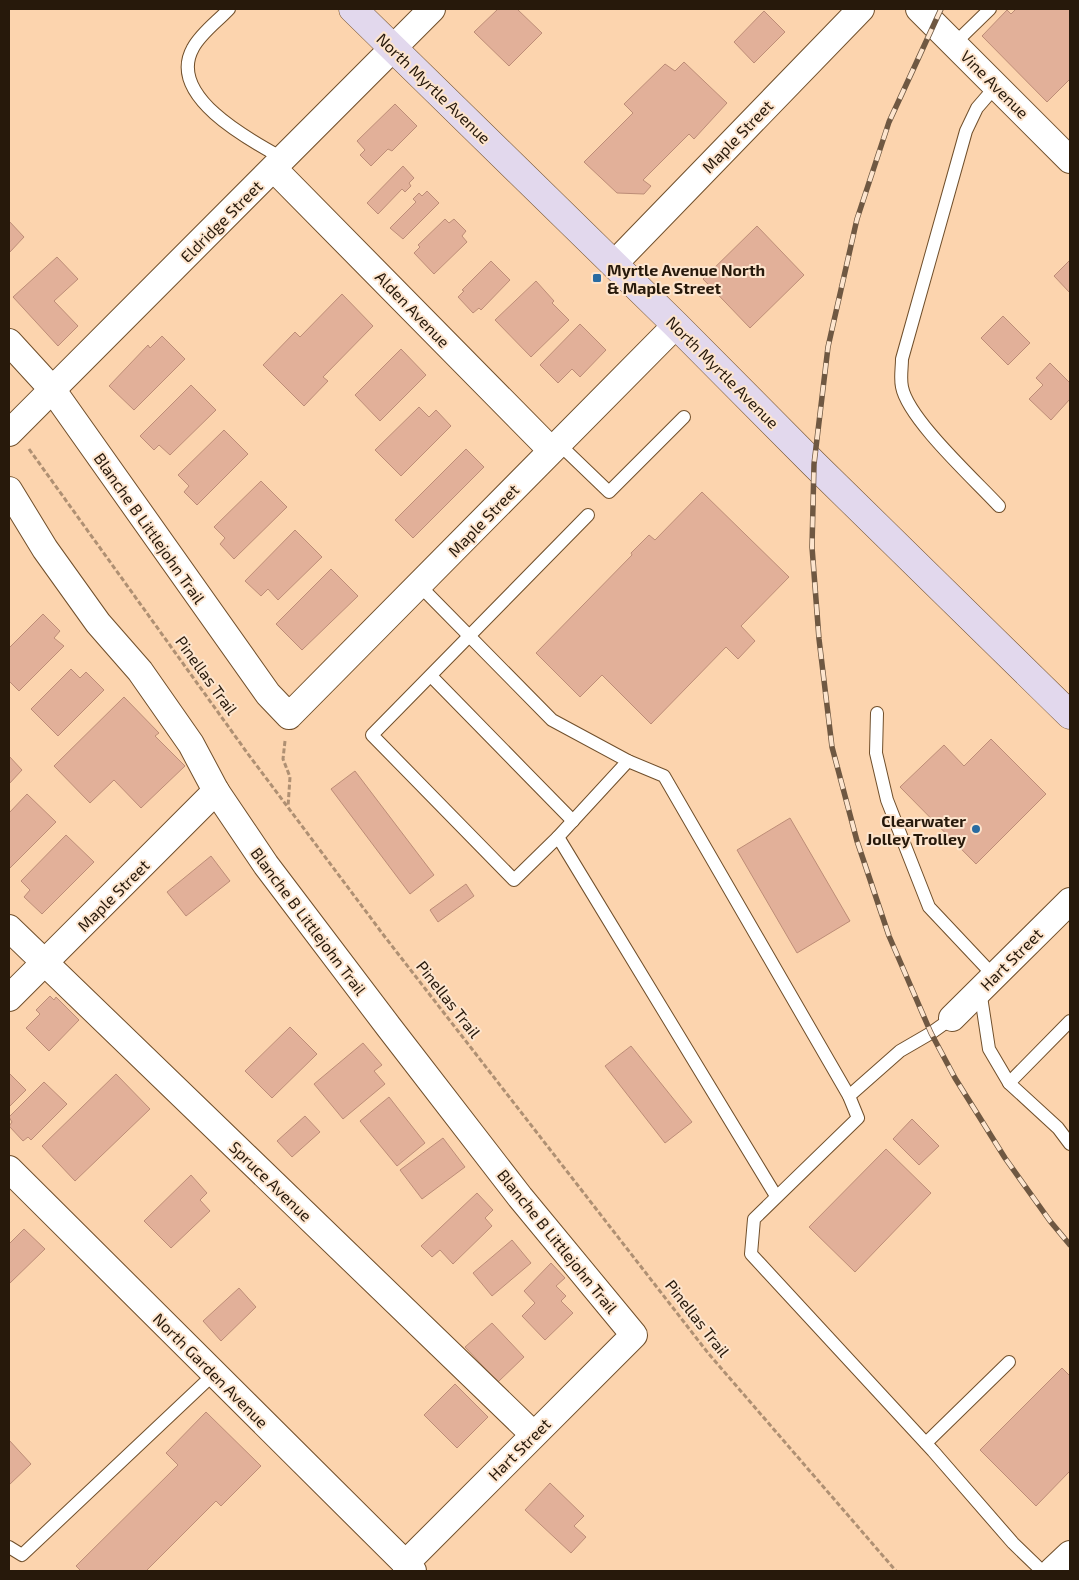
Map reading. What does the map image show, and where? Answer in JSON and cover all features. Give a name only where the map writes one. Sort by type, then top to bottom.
[{"type":"main road","name":"North Myrtle Avenue","points":[[353,9],[1070,715]]},
{"type":"street","name":"Eldridge Street","points":[[11,430],[432,9]]},
{"type":"street","name":"Maple Street","points":[[614,264],[861,9]]},
{"type":"street","name":"Vine Avenue","points":[[919,9],[1070,160]]},
{"type":"street","name":"Alden Avenue","points":[[279,164],[555,447]]},
{"type":"street","name":"Maple Street","points":[[289,716],[676,325]]},
{"type":"street","name":"Blanche B Littlejohn Trail","points":[[9,342],[52,389],[268,694],[289,716]]},
{"type":"street","name":"Blanche B Littlejohn Trail","points":[[9,490],[45,548],[98,624],[140,671],[191,744],[216,791],[266,865],[520,1196],[634,1335]]},
{"type":"street","name":"Maple Street","points":[[9,998],[216,791]]},
{"type":"street","name":"Hart Street","points":[[952,1018],[1070,901]]},
{"type":"street","name":"Spruce Avenue","points":[[9,928],[533,1434]]},
{"type":"street","name":"North Garden Avenue","points":[[9,1169],[215,1373],[405,1569]]},
{"type":"street","name":"Hart Street","points":[[405,1569],[533,1434],[634,1335]]},
{"type":"street","points":[[1052,1571],[1070,1554]]},
{"type":"lane","points":[[230,9],[193,47],[188,62],[189,76],[194,89],[222,120],[279,164]]},
{"type":"lane","points":[[954,44],[990,9]]},
{"type":"lane","points":[[996,86],[977,108],[966,131],[902,359],[902,387],[910,408],[933,436],[1000,506]]},
{"type":"lane","points":[[555,447],[609,492],[684,417]]},
{"type":"lane","points":[[588,514],[372,735],[514,880],[558,837],[628,761]]},
{"type":"lane","points":[[419,585],[552,720],[628,761],[664,776],[849,1096],[858,1118],[754,1219],[751,1254],[926,1443],[1013,1544],[1042,1571]]},
{"type":"lane","points":[[431,676],[573,821]]},
{"type":"lane","points":[[877,713],[876,753],[887,800],[929,908],[987,983],[990,1049],[1009,1083],[1058,1128],[1070,1144]]},
{"type":"lane","points":[[558,837],[776,1196]]},
{"type":"lane","points":[[849,1096],[900,1051],[952,1018]]},
{"type":"lane","points":[[1009,1083],[1070,1021]]},
{"type":"lane","points":[[926,1443],[1009,1362]]},
{"type":"lane","points":[[9,1547],[22,1555],[215,1373]]},
{"type":"path","name":"Pinellas Trail","points":[[11,430],[391,945],[708,1353],[896,1571]]},
{"type":"path","points":[[288,807],[290,777],[283,759],[289,716]]},
{"type":"building","points":[[498,9],[517,9],[542,33],[509,66],[474,32]]},
{"type":"building","points":[[1016,9],[1070,9],[1070,79],[1047,102],[982,36],[1007,10],[1011,14]]},
{"type":"building","points":[[764,11],[785,32],[754,63],[734,42]]},
{"type":"building","points":[[684,62],[727,103],[694,139],[689,134],[643,180],[651,186],[644,194],[617,193],[584,162],[633,113],[624,104],[665,64],[675,71]]},
{"type":"building","points":[[395,104],[417,126],[392,151],[388,149],[371,166],[360,155],[365,150],[357,141]]},
{"type":"building","points":[[403,166],[414,178],[409,183],[411,186],[405,192],[402,189],[378,214],[367,203]]},
{"type":"building","points":[[427,191],[439,203],[403,239],[390,228],[416,202],[413,199],[419,193],[422,196]]},
{"type":"building","points":[[445,219],[449,223],[454,219],[466,231],[462,236],[467,242],[434,274],[414,253],[420,247],[418,245]]},
{"type":"building","points":[[9,221],[24,237],[9,253]]},
{"type":"building","points":[[757,226],[804,275],[750,328],[703,279]]},
{"type":"building","points":[[57,257],[78,279],[54,301],[78,326],[58,346],[13,297]]},
{"type":"building","points":[[1070,260],[1070,293],[1054,276]]},
{"type":"building","points":[[491,261],[510,280],[481,310],[479,308],[473,313],[458,297],[464,291],[462,290]]},
{"type":"building","points":[[536,281],[554,301],[552,303],[569,320],[531,357],[495,320]]},
{"type":"building","points":[[342,294],[373,326],[323,377],[328,381],[304,406],[263,365],[295,332],[300,337]]},
{"type":"building","points":[[1003,316],[1030,343],[1008,365],[981,338]]},
{"type":"building","points":[[580,324],[606,350],[580,377],[572,369],[558,383],[540,365]]},
{"type":"building","points":[[162,336],[185,359],[134,410],[109,386],[148,345],[150,348]]},
{"type":"building","points":[[401,349],[426,375],[380,421],[355,395]]},
{"type":"building","points":[[1050,363],[1070,383],[1070,399],[1051,420],[1029,399],[1043,385],[1036,378]]},
{"type":"building","points":[[191,385],[216,410],[170,455],[159,445],[154,450],[140,436]]},
{"type":"building","points":[[419,407],[429,417],[436,410],[451,426],[401,476],[375,450]]},
{"type":"building","points":[[224,430],[248,454],[197,505],[184,492],[189,486],[178,475]]},
{"type":"building","points":[[466,449],[484,467],[413,538],[395,520]]},
{"type":"building","points":[[261,481],[287,507],[234,559],[220,544],[225,538],[214,527]]},
{"type":"building","points":[[702,492],[789,577],[741,626],[755,641],[738,659],[726,647],[651,724],[602,675],[580,697],[536,653],[632,555],[631,553],[649,535],[655,540]]},
{"type":"building","points":[[295,530],[322,557],[278,600],[268,589],[261,596],[245,581]]},
{"type":"building","points":[[331,569],[358,596],[302,650],[276,624]]},
{"type":"building","points":[[43,614],[60,631],[54,638],[64,646],[19,691],[9,681],[9,648]]},
{"type":"building","points":[[71,669],[80,678],[86,672],[104,690],[58,736],[31,709]]},
{"type":"building","points":[[124,697],[159,733],[155,736],[185,766],[141,808],[114,780],[90,803],[54,766]]},
{"type":"building","name":"Clearwater Jolley Trolley","points":[[991,739],[1046,794],[976,864],[900,787],[944,745],[964,766]]},
{"type":"building","points":[[9,756],[22,770],[9,784]]},
{"type":"building","points":[[355,771],[434,875],[410,894],[331,789]]},
{"type":"building","points":[[27,794],[56,822],[9,869],[9,813]]},
{"type":"building","points":[[790,818],[850,921],[797,953],[737,850]]},
{"type":"building","points":[[66,835],[94,862],[42,914],[24,897],[30,890],[21,881]]},
{"type":"building","points":[[211,856],[230,881],[186,916],[167,892]]},
{"type":"building","points":[[466,884],[474,896],[438,922],[430,910]]},
{"type":"building","points":[[50,996],[54,1000],[56,997],[79,1020],[49,1051],[26,1028],[40,1014],[36,1010]]},
{"type":"building","points":[[290,1027],[317,1054],[272,1098],[245,1071]]},
{"type":"building","points":[[363,1043],[382,1065],[374,1071],[385,1084],[343,1119],[314,1084]]},
{"type":"building","points":[[631,1046],[692,1122],[665,1143],[605,1066]]},
{"type":"building","points":[[9,1073],[26,1090],[9,1107]]},
{"type":"building","points":[[116,1074],[150,1109],[75,1181],[42,1146]]},
{"type":"building","points":[[44,1082],[67,1104],[31,1140],[28,1137],[23,1141],[9,1126],[12,1122],[9,1117]]},
{"type":"building","points":[[389,1097],[425,1143],[397,1166],[360,1121]]},
{"type":"building","points":[[305,1116],[320,1132],[292,1157],[277,1141]]},
{"type":"building","points":[[912,1119],[939,1146],[919,1165],[893,1139]]},
{"type":"building","points":[[443,1138],[465,1167],[422,1199],[400,1170]]},
{"type":"building","points":[[886,1149],[931,1193],[855,1272],[809,1227]]},
{"type":"building","points":[[191,1175],[207,1193],[200,1200],[210,1211],[171,1248],[144,1221]]},
{"type":"building","points":[[477,1193],[493,1210],[485,1218],[492,1226],[453,1264],[440,1250],[432,1257],[421,1246]]},
{"type":"building","points":[[24,1229],[45,1249],[9,1284],[9,1244]]},
{"type":"building","points":[[512,1240],[531,1263],[492,1296],[473,1273]]},
{"type":"building","points":[[551,1263],[565,1278],[556,1286],[566,1296],[561,1301],[573,1313],[545,1340],[522,1316],[535,1303],[524,1291]]},
{"type":"building","points":[[239,1288],[256,1307],[221,1341],[203,1321]]},
{"type":"building","points":[[492,1323],[524,1357],[498,1382],[465,1347]]},
{"type":"building","points":[[1062,1368],[1070,1376],[1070,1471],[1036,1506],[980,1450]]},
{"type":"building","points":[[455,1384],[488,1417],[457,1448],[424,1415]]},
{"type":"building","points":[[206,1412],[261,1466],[221,1506],[216,1501],[146,1571],[81,1571],[76,1566],[178,1465],[166,1453]]},
{"type":"building","points":[[9,1440],[31,1464],[9,1485]]},
{"type":"building","points":[[550,1483],[584,1516],[574,1526],[586,1537],[571,1553],[525,1510]]},
{"type":"railway","points":[[941,9],[889,122],[857,219],[828,347],[814,464],[812,547],[819,639],[832,747],[857,841],[889,936],[931,1033],[955,1078],[1005,1158],[1050,1221],[1070,1245]]},
{"type":"place","name":"Myrtle Avenue North & Maple Street","points":[[597,278]]},
{"type":"place","name":"Clearwater Jolley Trolley","points":[[976,829]]}]
